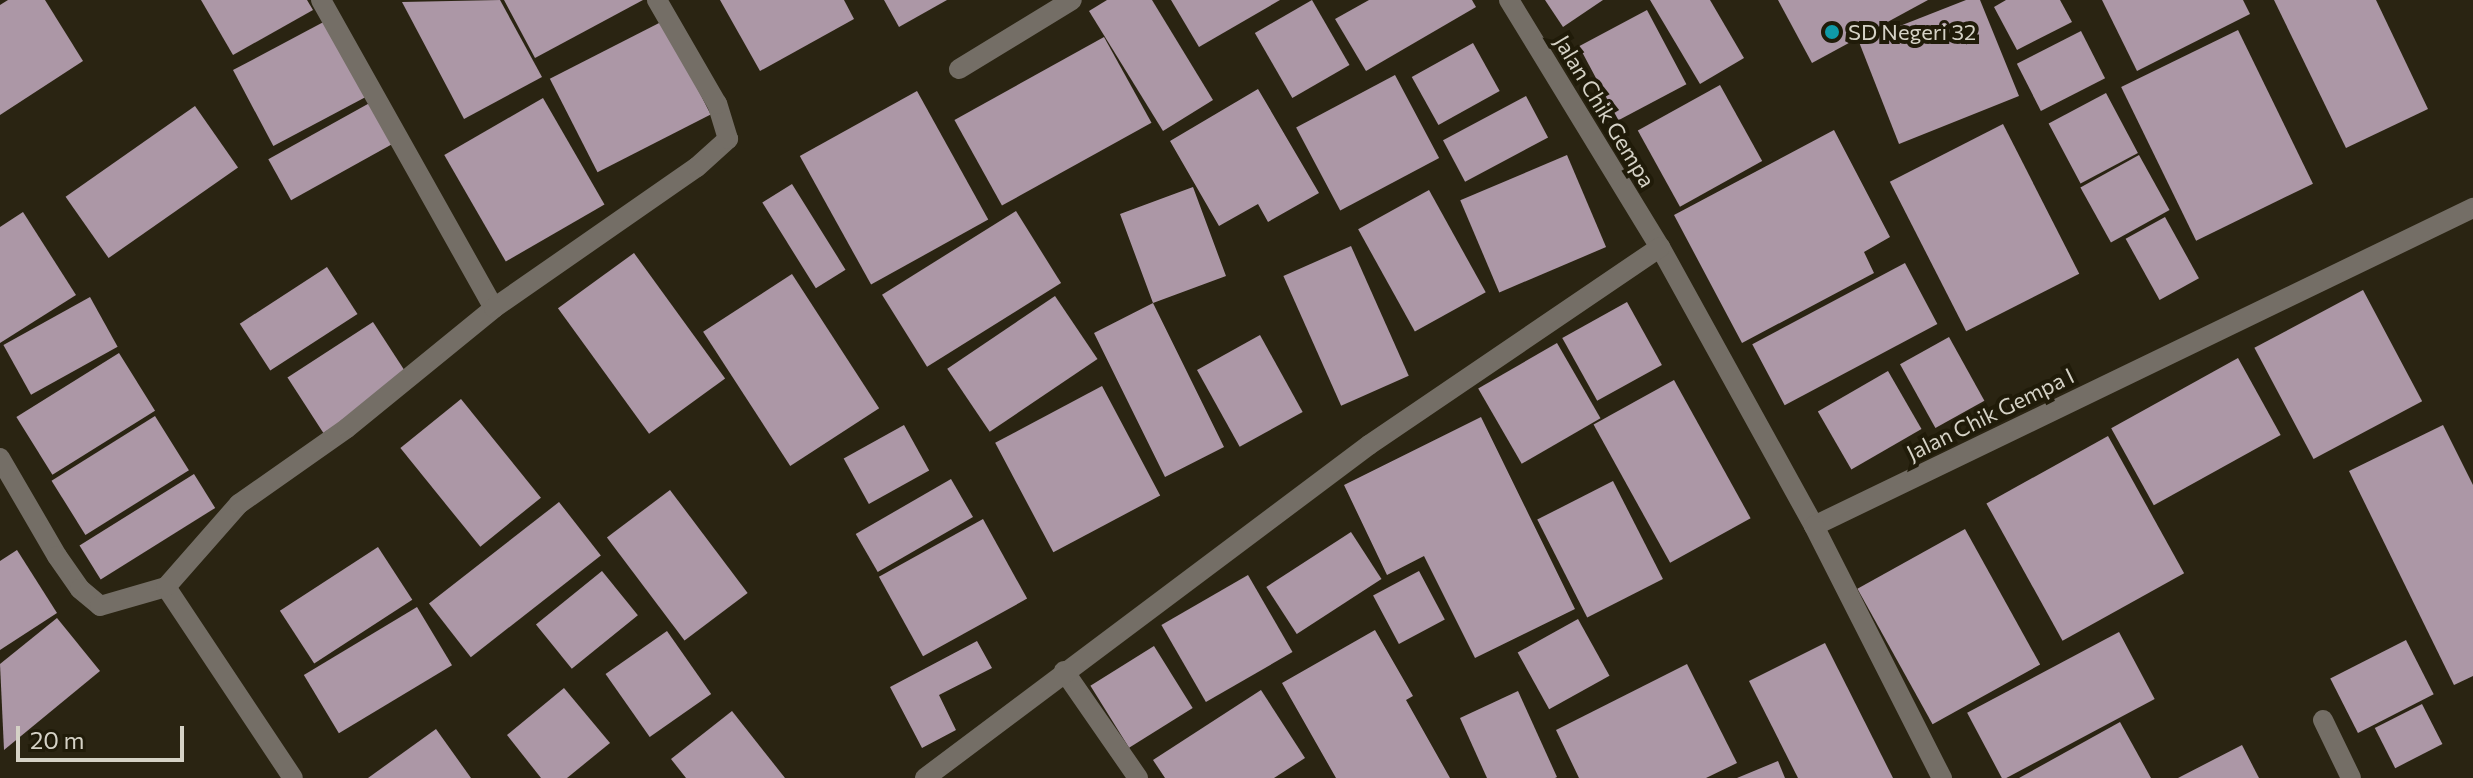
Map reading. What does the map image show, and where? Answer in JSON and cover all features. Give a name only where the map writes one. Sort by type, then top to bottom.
[{"type":"street","points":[[321,0],[494,308]]},
{"type":"street","points":[[0,458],[57,556],[80,589],[100,606],[166,587],[239,504],[347,428],[494,308],[697,167],[728,139],[717,104],[657,0]]},
{"type":"street","points":[[959,69],[1072,0]]},
{"type":"street","name":"Jalan Chik Gempa","points":[[1509,0],[1660,247]]},
{"type":"street","name":"Jalan Chik Gempa I","points":[[1814,526],[2473,208]]},
{"type":"street","points":[[925,778],[1369,445],[1660,247],[1814,526],[1942,778]]},
{"type":"street","points":[[166,587],[293,778]]},
{"type":"street","points":[[1064,671],[1138,778]]},
{"type":"street","points":[[2323,720],[2351,778]]},
{"type":"building","points":[[8,0],[45,0],[83,61],[0,115],[0,5]]},
{"type":"building","points":[[201,0],[307,0],[313,10],[233,55]]},
{"type":"building","points":[[500,0],[542,77],[464,119],[402,2]]},
{"type":"building","points":[[504,0],[643,0],[535,58]]},
{"type":"building","points":[[720,0],[844,0],[854,19],[760,71]]},
{"type":"building","points":[[884,0],[947,0],[899,27]]},
{"type":"building","points":[[1107,0],[1152,0],[1213,100],[1163,131],[1089,11]]},
{"type":"building","points":[[1171,0],[1280,0],[1199,47]]},
{"type":"building","points":[[1312,0],[1350,65],[1292,98],[1255,33]]},
{"type":"building","points":[[1369,0],[1472,0],[1476,7],[1366,71],[1335,19]]},
{"type":"building","points":[[1545,0],[1603,0],[1563,27]]},
{"type":"building","points":[[1650,0],[1710,0],[1744,58],[1700,84]]},
{"type":"building","name":"SD Negeri 32","points":[[1778,0],[1928,0],[1812,63]]},
{"type":"building","points":[[1966,0],[1980,0],[2019,96],[1899,144],[1859,42]]},
{"type":"building","points":[[2006,0],[2060,0],[2072,22],[2017,50],[1994,7]]},
{"type":"building","points":[[2102,0],[2243,0],[2250,14],[2137,71]]},
{"type":"building","points":[[2274,0],[2376,0],[2428,109],[2346,148]]},
{"type":"building","points":[[1647,10],[1686,84],[1618,120],[1579,46]]},
{"type":"building","points":[[331,18],[371,94],[273,146],[233,70]]},
{"type":"building","points":[[663,21],[711,115],[598,172],[550,79]]},
{"type":"building","points":[[2238,30],[2313,184],[2196,241],[2121,87]]},
{"type":"building","points":[[2081,31],[2105,78],[2041,111],[2017,64]]},
{"type":"building","points":[[1104,37],[1152,123],[1002,206],[954,120]]},
{"type":"building","points":[[1473,43],[1500,91],[1438,125],[1412,77]]},
{"type":"building","points":[[1395,75],[1439,158],[1340,211],[1296,128]]},
{"type":"building","points":[[1720,85],[1762,161],[1680,207],[1638,131]]},
{"type":"building","points":[[1258,89],[1319,193],[1268,222],[1258,204],[1219,226],[1170,141]]},
{"type":"building","points":[[917,91],[988,220],[871,285],[800,156]]},
{"type":"building","points":[[2106,93],[2138,153],[2081,184],[2049,124]]},
{"type":"building","points":[[1526,96],[1548,137],[1465,182],[1443,140]]},
{"type":"building","points":[[543,98],[604,205],[506,262],[444,155]]},
{"type":"building","points":[[375,100],[398,141],[291,200],[268,159]]},
{"type":"building","points":[[195,106],[238,167],[109,258],[66,197]]},
{"type":"building","points":[[2003,124],[2079,274],[1966,331],[1890,182]]},
{"type":"building","points":[[1834,130],[1890,237],[1864,252],[1874,273],[1742,343],[1674,215]]},
{"type":"building","points":[[1567,155],[1606,247],[1499,292],[1460,200]]},
{"type":"building","points":[[2139,155],[2170,210],[2111,243],[2080,187]]},
{"type":"building","points":[[792,184],[846,270],[816,288],[762,203]]},
{"type":"building","points":[[1193,187],[1226,276],[1153,303],[1120,214]]},
{"type":"building","points":[[1429,190],[1486,292],[1415,332],[1358,229]]},
{"type":"building","points":[[1016,211],[1061,283],[927,367],[882,295]]},
{"type":"building","points":[[23,212],[76,295],[0,343],[0,227]]},
{"type":"building","points":[[2165,217],[2199,278],[2160,300],[2126,239]]},
{"type":"building","points":[[1351,246],[1409,376],[1341,406],[1283,276]]},
{"type":"building","points":[[634,253],[725,378],[649,434],[558,308]]},
{"type":"building","points":[[1905,263],[1937,324],[1785,405],[1752,344]]},
{"type":"building","points":[[327,267],[357,314],[270,371],[240,324]]},
{"type":"building","points":[[792,274],[879,408],[790,466],[703,332]]},
{"type":"building","points":[[2363,290],[2422,401],[2314,459],[2254,348]]},
{"type":"building","points":[[1055,296],[1097,359],[990,432],[947,369]]},
{"type":"building","points":[[90,297],[118,347],[31,395],[3,345]]},
{"type":"building","points":[[1627,302],[1662,365],[1597,401],[1562,338]]},
{"type":"building","points":[[1153,303],[1224,447],[1165,477],[1094,333]]},
{"type":"building","points":[[373,322],[409,377],[323,433],[287,378]]},
{"type":"building","points":[[1260,335],[1303,412],[1240,447],[1197,370]]},
{"type":"building","points":[[1949,337],[1984,401],[1935,428],[1900,364]]},
{"type":"building","points":[[1557,343],[1600,418],[1522,464],[1478,388]]},
{"type":"building","points":[[119,353],[155,411],[52,475],[16,417]]},
{"type":"building","points":[[2238,358],[2281,435],[2154,505],[2111,428]]},
{"type":"building","points":[[1888,371],[1922,429],[1851,470],[1818,412]]},
{"type":"building","points":[[1674,380],[1751,518],[1670,563],[1594,425]]},
{"type":"building","points":[[1102,386],[1160,495],[1053,552],[995,443]]},
{"type":"building","points":[[461,399],[541,498],[480,547],[400,448]]},
{"type":"building","points":[[155,416],[189,470],[85,535],[52,481]]},
{"type":"building","points":[[1481,417],[1575,609],[1475,658],[1424,556],[1387,575],[1344,485]]},
{"type":"building","points":[[904,425],[929,470],[869,504],[844,458]]},
{"type":"building","points":[[2443,425],[2473,485],[2473,676],[2454,685],[2349,471]]},
{"type":"building","points":[[2108,436],[2184,573],[2063,641],[1986,503]]},
{"type":"building","points":[[194,474],[215,508],[101,579],[80,546]]},
{"type":"building","points":[[951,479],[973,517],[878,572],[856,534]]},
{"type":"building","points":[[1613,481],[1663,579],[1587,618],[1537,520]]},
{"type":"building","points":[[670,490],[748,593],[685,641],[607,538]]},
{"type":"building","points":[[559,502],[601,556],[471,657],[429,604]]},
{"type":"building","points":[[983,519],[1027,599],[923,656],[879,577]]},
{"type":"building","points":[[1965,529],[2040,665],[1933,724],[1857,589]]},
{"type":"building","points":[[1351,532],[1381,579],[1297,634],[1266,587]]},
{"type":"building","points":[[378,547],[412,600],[314,664],[280,611]]},
{"type":"building","points":[[17,550],[57,613],[0,650],[0,561]]},
{"type":"building","points":[[602,571],[638,615],[572,669],[536,624]]},
{"type":"building","points":[[1419,571],[1445,620],[1399,644],[1373,595]]},
{"type":"building","points":[[1248,575],[1292,652],[1206,702],[1161,625]]},
{"type":"building","points":[[417,607],[452,665],[339,733],[304,675]]},
{"type":"building","points":[[57,618],[100,671],[4,750],[0,664]]},
{"type":"building","points":[[1578,619],[1610,676],[1549,709],[1518,652]]},
{"type":"building","points":[[1375,630],[1413,696],[1406,700],[1450,778],[1336,778],[1282,683]]},
{"type":"building","points":[[667,631],[711,694],[650,737],[606,674]]},
{"type":"building","points":[[2119,632],[2155,699],[2006,778],[2002,778],[1967,713]]},
{"type":"building","points":[[2406,640],[2434,694],[2358,733],[2330,679]]},
{"type":"building","points":[[977,641],[992,668],[939,695],[956,730],[922,748],[890,687]]},
{"type":"building","points":[[1825,643],[1893,778],[1798,778],[1749,681]]},
{"type":"building","points":[[1154,646],[1193,708],[1129,748],[1090,686]]},
{"type":"building","points":[[1687,664],[1737,763],[1706,778],[1579,778],[1556,730]]},
{"type":"building","points":[[564,688],[610,743],[567,778],[541,778],[507,735]]},
{"type":"building","points":[[1261,690],[1305,758],[1274,778],[1165,778],[1153,760]]},
{"type":"building","points":[[1518,691],[1555,778],[1487,778],[1460,718]]},
{"type":"building","points":[[2422,704],[2442,744],[2395,768],[2375,728]]},
{"type":"building","points":[[732,711],[785,778],[686,778],[671,759]]},
{"type":"building","points":[[2120,722],[2151,778],[2019,778]]},
{"type":"building","points":[[436,729],[471,778],[368,778]]},
{"type":"building","points":[[2242,745],[2259,778],[2178,778]]},
{"type":"building","points":[[1778,761],[1785,778],[1737,778]]},
{"type":"place","name":"SD Negeri 32","points":[[1832,32]]}]
